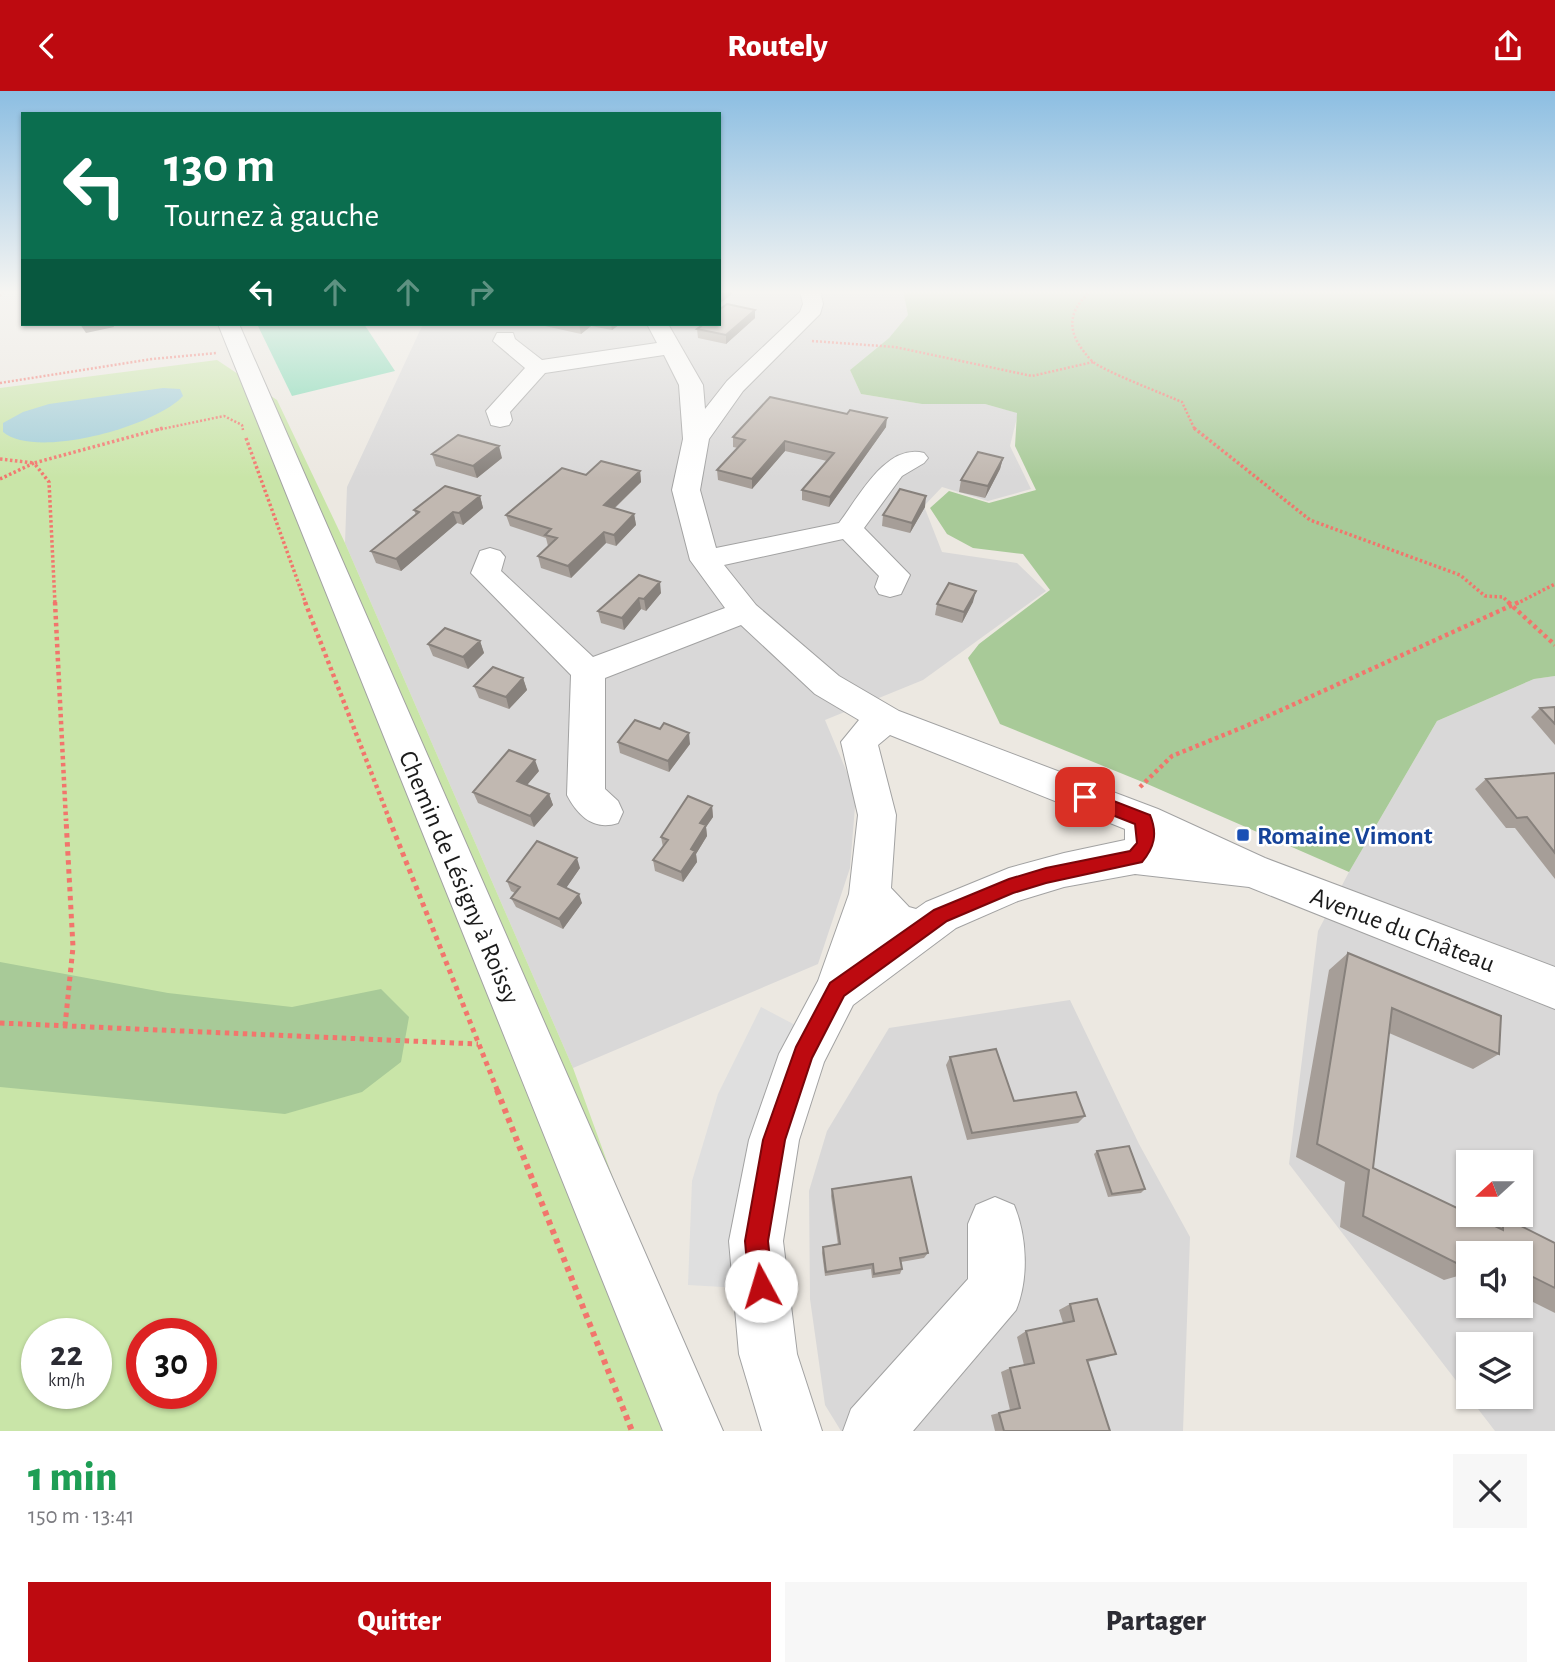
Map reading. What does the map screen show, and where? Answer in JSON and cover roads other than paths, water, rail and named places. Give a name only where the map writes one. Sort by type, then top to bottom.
[{"type":"street","name":"Chemin de Lésigny à Roissy","points":[[240,354],[693,1431]]},
{"type":"street","points":[[521,354],[538,367]]},
{"type":"street","points":[[500,420],[498,411],[538,367],[591,354]]},
{"type":"street","points":[[675,354],[691,385],[696,439],[686,490],[705,560],[745,612],[827,685],[873,731],[1130,828]]},
{"type":"street","points":[[696,439],[735,386],[769,354]]},
{"type":"street","points":[[691,385],[735,386]]},
{"type":"street","points":[[705,560],[849,529],[893,470],[915,458]]},
{"type":"street","points":[[849,529],[895,575],[890,587]]},
{"type":"street","points":[[490,557],[486,573],[588,672],[586,795],[604,812]]},
{"type":"street","points":[[588,672],[745,612]]},
{"type":"street","points":[[792,1431],[768,1354],[756,1241],[774,1140],[803,1054],[837,990],[870,894],[877,815],[873,731]]},
{"type":"street","points":[[837,990],[941,915],[1009,887],[1064,870],[1130,828]]},
{"type":"street","name":"Avenue du Château","points":[[1130,828],[1251,870],[1555,988]]},
{"type":"street","points":[[870,894],[895,921],[921,930]]},
{"type":"street","points":[[873,1431],[996,1290],[995,1224]]},
{"type":"water","points":[[163,388],[180,389],[183,396],[148,418],[95,436],[41,442],[19,440],[3,432],[3,423],[23,412],[49,404]]},
{"type":"place","name":"Romaine Vimont","points":[[1243,835]]}]
